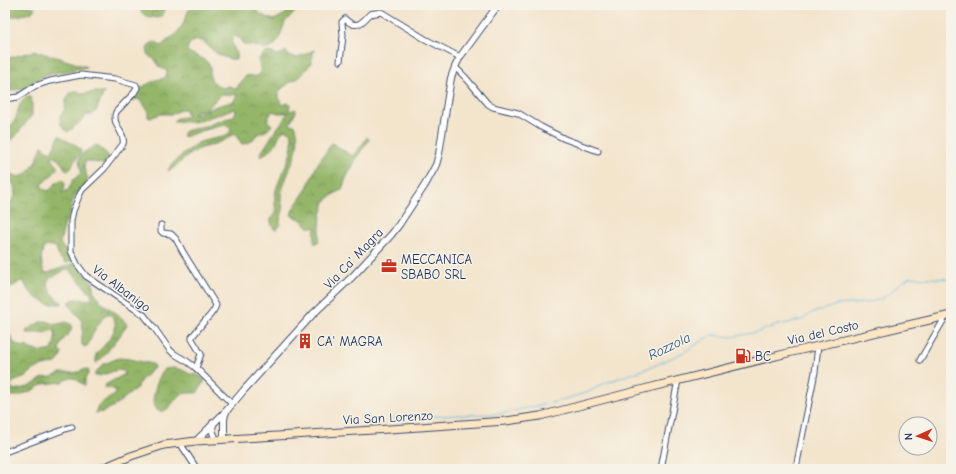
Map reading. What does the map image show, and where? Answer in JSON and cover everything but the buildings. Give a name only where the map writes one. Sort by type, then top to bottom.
[{"type":"main road","name":"Via del Costo","points":[[678,380],[948,315]]},
{"type":"main road","name":"Via San Lorenzo","points":[[100,469],[131,456],[164,446],[196,440],[506,421],[540,416],[678,380]]},
{"type":"street","name":"Via Ca' Magra","points":[[196,440],[230,407],[313,314],[353,276],[398,226],[422,191],[436,165],[444,126],[451,78],[455,67],[460,57],[498,5]]},
{"type":"street","points":[[340,61],[343,36],[342,22],[345,19],[354,25],[359,24],[366,20],[370,14],[381,12],[425,39],[460,57]]},
{"type":"street","points":[[455,67],[492,107],[518,113],[565,139],[598,151]]},
{"type":"street","name":"Via Albanigo","points":[[5,99],[18,97],[35,86],[50,81],[81,75],[115,79],[136,85],[137,88],[134,93],[114,116],[114,122],[124,140],[123,144],[104,169],[82,190],[79,196],[71,220],[71,251],[77,264],[86,276],[144,315],[169,349],[196,368],[230,407]]},
{"type":"street","points":[[160,225],[163,233],[171,234],[176,239],[216,305],[212,314],[192,337],[201,354],[196,368]]},
{"type":"street","points":[[920,360],[948,315]]},
{"type":"street","points":[[796,468],[815,372],[818,346]]},
{"type":"street","points":[[661,469],[678,380]]},
{"type":"street","points":[[220,439],[225,414],[230,407]]},
{"type":"street","points":[[216,421],[212,424],[212,430],[220,439]]},
{"type":"street","points":[[5,452],[72,427]]},
{"type":"street","points":[[180,442],[197,469]]},
{"type":"green space","points":[[5,5],[27,5],[35,8],[31,13],[5,18]]},
{"type":"green space","points":[[140,5],[168,5],[159,18],[149,17],[143,14],[140,9]]},
{"type":"green space","points":[[195,5],[245,5],[252,6],[262,15],[274,20],[299,5],[323,5],[318,9],[303,6],[298,9],[285,22],[279,39],[271,48],[265,49],[251,45],[244,45],[238,38],[232,37],[236,59],[229,59],[222,56],[204,42],[198,40],[194,41],[188,46],[187,51],[209,64],[210,77],[217,85],[222,88],[229,86],[237,89],[246,76],[256,76],[260,74],[259,59],[267,52],[278,55],[286,51],[288,55],[297,58],[314,50],[311,63],[301,76],[290,82],[279,91],[282,105],[288,103],[290,104],[289,112],[295,109],[296,110],[290,123],[295,125],[298,136],[296,153],[283,186],[281,199],[283,210],[280,225],[277,229],[274,229],[271,219],[275,213],[275,196],[277,186],[292,149],[291,133],[286,130],[282,132],[275,145],[267,153],[260,156],[260,154],[288,113],[272,111],[267,121],[272,125],[270,128],[256,135],[248,143],[242,144],[234,133],[221,142],[193,152],[169,171],[168,170],[175,161],[195,144],[224,136],[231,131],[230,128],[225,125],[184,137],[183,133],[185,131],[206,126],[231,117],[235,114],[236,110],[229,110],[193,122],[173,122],[178,118],[189,116],[186,114],[185,109],[172,114],[160,114],[150,118],[148,117],[148,110],[140,100],[136,99],[130,102],[129,100],[142,87],[166,76],[167,71],[158,66],[156,60],[149,56],[147,49],[150,44],[155,42],[161,46],[174,36],[179,31],[188,11]],"holes":[[[222,94],[237,94],[234,101],[193,115],[195,111],[207,108]]]},
{"type":"green space","points":[[35,51],[87,67],[48,74],[24,88],[5,92],[5,59]]},
{"type":"green space","points":[[78,91],[82,94],[104,92],[96,111],[92,115],[85,116],[68,132],[64,129],[60,121],[60,116],[65,109],[66,100],[71,92]]},
{"type":"green space","points":[[28,96],[30,96],[32,103],[32,115],[14,138],[5,143],[5,128],[13,123],[21,103]]},
{"type":"green space","points":[[59,135],[74,144],[81,150],[81,152],[68,171],[62,163],[54,157],[51,157],[58,166],[55,172],[41,186],[46,190],[49,191],[57,182],[63,179],[65,184],[64,190],[61,193],[68,189],[74,179],[81,173],[79,160],[81,155],[96,145],[106,152],[109,158],[107,165],[85,161],[84,168],[88,179],[86,185],[74,197],[60,242],[62,247],[70,253],[73,261],[65,263],[52,246],[44,247],[41,257],[44,272],[48,273],[75,263],[93,283],[93,290],[102,303],[119,315],[127,324],[116,341],[96,363],[96,354],[106,344],[112,335],[115,322],[110,314],[106,314],[95,329],[88,345],[85,347],[82,345],[83,328],[81,321],[71,308],[69,302],[74,299],[92,299],[91,294],[70,270],[68,269],[50,278],[47,282],[52,294],[62,302],[62,304],[48,304],[38,299],[28,290],[23,280],[6,290],[5,294],[5,210],[7,212],[8,211],[15,195],[14,184],[5,178],[5,172],[19,177],[24,175],[34,164],[42,145],[46,150],[51,152]]},
{"type":"green space","points":[[367,137],[369,140],[359,154],[346,178],[342,189],[325,202],[321,215],[319,238],[318,242],[315,244],[315,228],[309,227],[300,219],[291,215],[293,209],[306,190],[317,165],[332,143],[352,156]]},
{"type":"green space","points":[[45,321],[56,324],[66,322],[72,325],[70,332],[61,343],[59,352],[62,353],[59,360],[56,363],[39,367],[26,377],[15,381],[10,385],[14,390],[28,387],[43,378],[52,377],[61,373],[79,372],[81,370],[88,369],[89,372],[85,379],[85,386],[73,378],[63,382],[43,384],[18,396],[10,396],[5,404],[5,334],[11,336],[14,343],[22,347],[26,346],[35,350],[49,351],[52,350],[54,343],[54,330],[43,333],[26,333],[27,330],[40,322]]},
{"type":"green space","points":[[119,358],[153,364],[154,368],[141,380],[136,389],[114,406],[103,412],[95,413],[98,406],[115,395],[115,390],[105,388],[105,385],[125,374],[125,372],[117,370],[95,376],[95,373],[102,365]]},
{"type":"green space","points":[[174,368],[195,375],[197,374],[205,380],[197,393],[183,394],[164,411],[157,410],[154,407],[153,399],[160,375],[164,369]]},
{"type":"waterway","name":"Rozzola","points":[[390,422],[395,418],[500,414],[555,402],[589,392],[605,383],[654,366],[682,353],[712,335],[731,337],[758,332],[774,326],[802,320],[812,313],[837,305],[865,303],[882,299],[909,277],[951,279]]},
{"type":"place","name":"MECCANICA SBABO SRL","points":[[389,266]]},
{"type":"place","name":"CA' MAGRA","points":[[305,341]]},
{"type":"place","name":"BC","points":[[743,356]]}]
